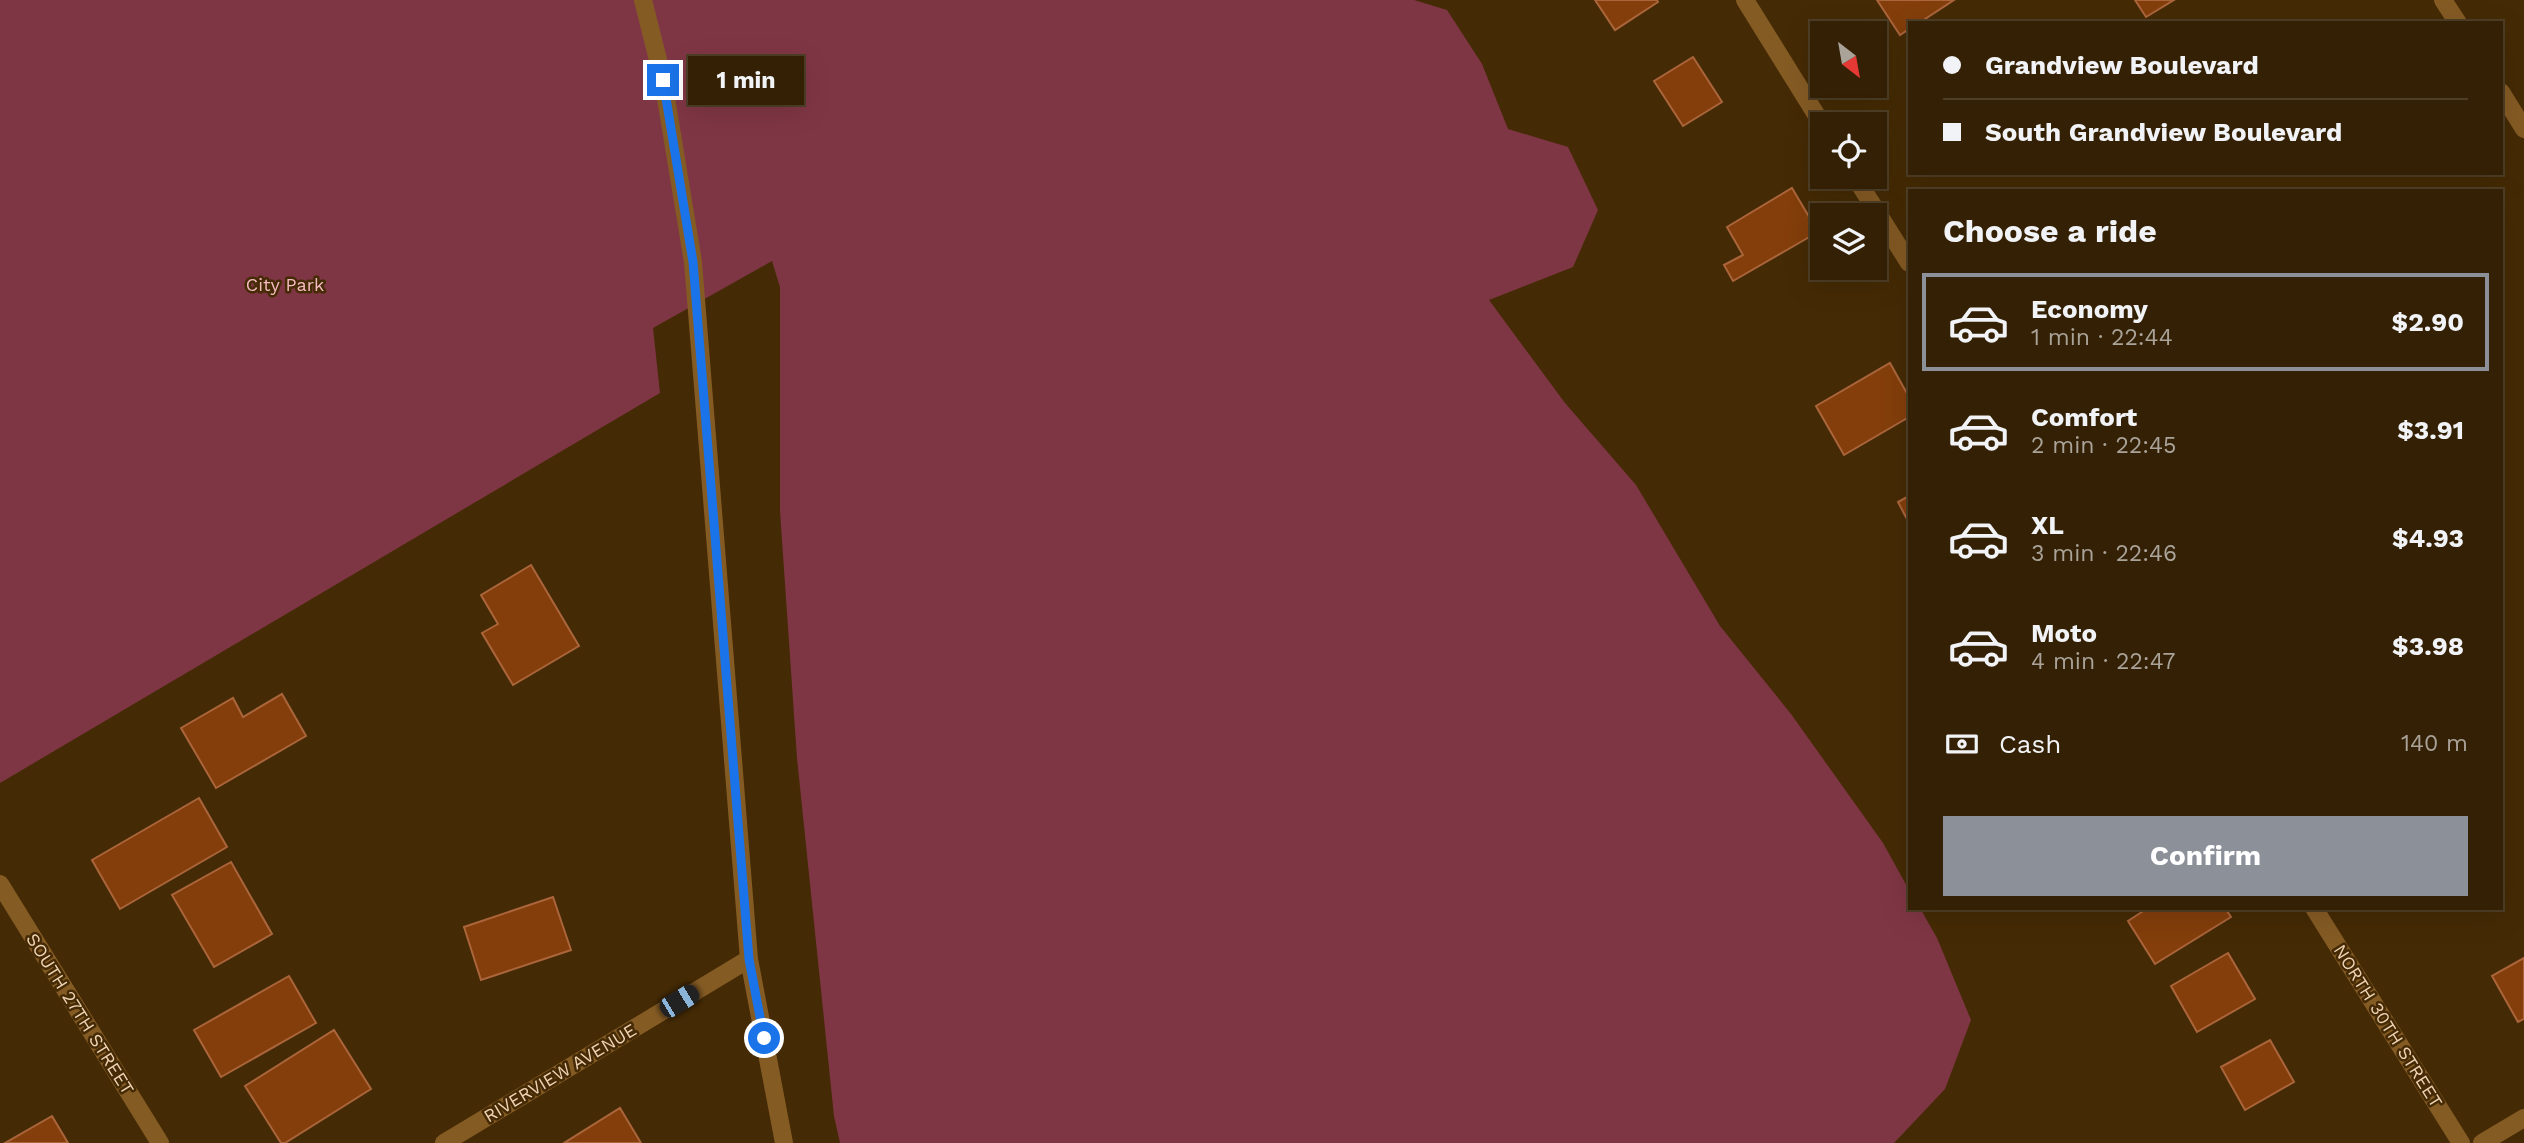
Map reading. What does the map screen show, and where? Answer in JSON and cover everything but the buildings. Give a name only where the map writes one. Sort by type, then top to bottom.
[{"type":"street","points":[[643,0],[663,80],[693,262],[749,959],[784,1143]]},
{"type":"street","points":[[1745,0],[1815,112]]},
{"type":"street","points":[[2444,0],[2457,21]]},
{"type":"street","points":[[2503,95],[2524,129]]},
{"type":"street","points":[[1863,189],[1908,260]]},
{"type":"street","name":"SOUTH 27TH STREET","points":[[0,884],[160,1143]]},
{"type":"street","name":"NORTH 30TH STREET","points":[[2315,910],[2461,1143]]},
{"type":"street","name":"RIVERVIEW AVENUE","points":[[444,1143],[749,959]]},
{"type":"street","points":[[2482,1143],[2524,1118]]},
{"type":"green space","name":"City Park","points":[[0,0],[1414,0],[1447,10],[1482,64],[1508,129],[1568,147],[1598,210],[1573,267],[1489,300],[1565,403],[1636,485],[1720,626],[1791,714],[1883,843],[1908,888],[1908,910],[1921,910],[1937,938],[1971,1020],[1945,1089],[1894,1143],[840,1143],[834,1116],[797,758],[780,511],[780,287],[772,261],[653,328],[660,393],[0,783]]},
{"type":"route","points":[[663,80],[693,262],[749,959],[764,1038]]}]
